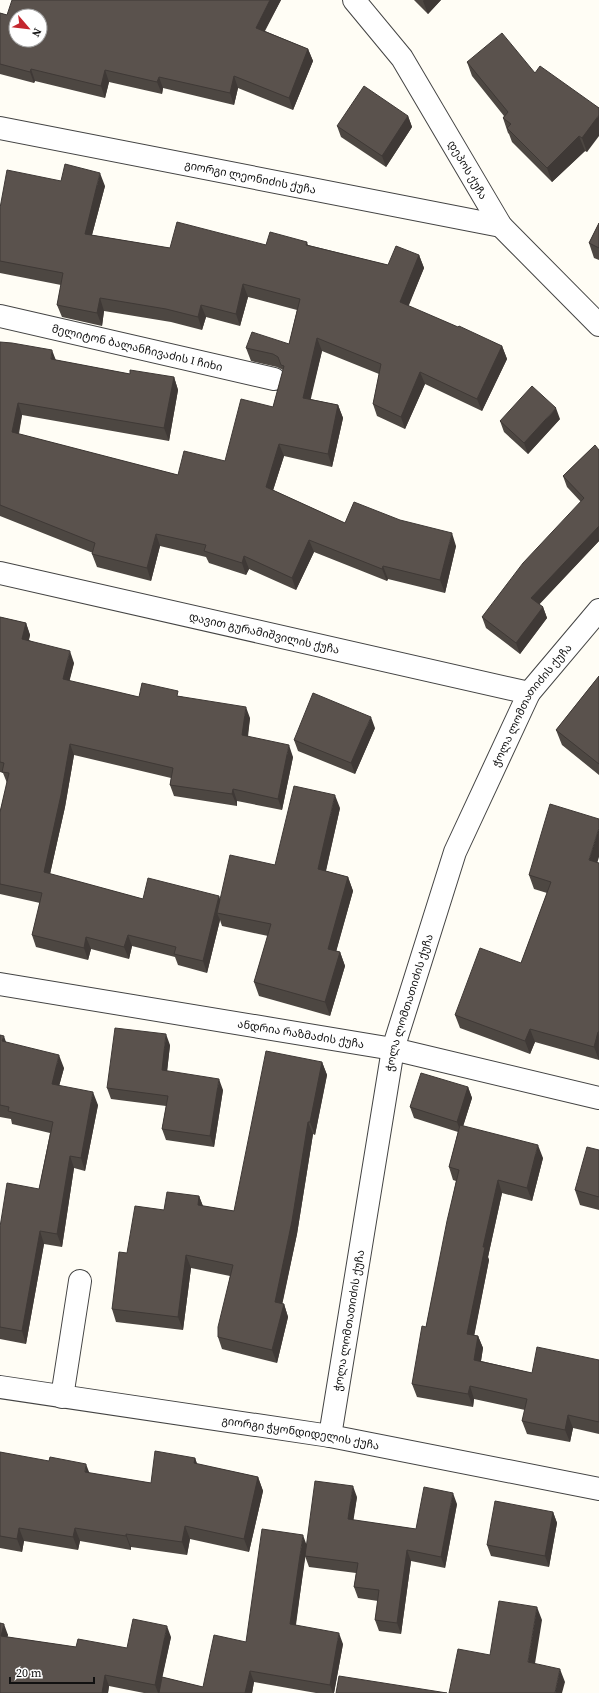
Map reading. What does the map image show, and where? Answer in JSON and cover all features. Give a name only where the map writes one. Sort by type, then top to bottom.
[{"type":"street","name":"დეპოს ქუჩა","points":[[354,0],[402,58],[501,226],[599,325]]},
{"type":"street","name":"გიორგი ლეონიძის ქუჩა","points":[[0,128],[501,226]]},
{"type":"street","name":"მელიტონ ბალანჩივაძის I ჩიხი","points":[[0,316],[274,379]]},
{"type":"street","name":"დავით გურამიშვილის ქუჩა","points":[[0,573],[529,693]]},
{"type":"street","name":"ჭოლა ლომთათიძის ქუჩა","points":[[330,1436],[393,1049],[455,852],[529,693],[599,610]]},
{"type":"street","name":"ანდრია რაზმაძის ქუჩა","points":[[0,984],[393,1049],[599,1098]]},
{"type":"street","points":[[62,1396],[80,1281]]},
{"type":"street","name":"გიორგი ჭყონდიდელის ქუჩა","points":[[0,1387],[330,1436],[599,1489]]},
{"type":"building","points":[[12,0],[270,0],[256,28],[308,49],[289,98],[234,76],[230,93],[159,77],[157,82],[105,70],[101,86],[31,69],[30,72],[0,64],[0,13],[7,15],[8,12],[8,48],[48,48],[48,8],[9,8]]},
{"type":"building","points":[[502,33],[535,73],[540,66],[599,108],[599,115],[582,138],[579,136],[547,168],[507,128],[511,124],[503,118],[508,112],[467,62]]},
{"type":"building","points":[[364,86],[408,116],[382,156],[337,126]]},
{"type":"building","points":[[65,164],[100,173],[85,234],[170,248],[177,222],[266,245],[270,232],[307,242],[306,245],[388,265],[396,246],[419,255],[400,302],[458,327],[459,326],[502,346],[477,399],[420,372],[401,417],[373,404],[381,364],[317,338],[303,398],[338,405],[328,454],[279,444],[266,487],[345,523],[354,502],[400,520],[452,533],[440,580],[383,566],[382,569],[309,540],[292,578],[244,556],[242,563],[204,551],[206,545],[156,534],[147,568],[92,554],[95,543],[0,505],[0,342],[52,350],[51,359],[130,374],[130,370],[174,377],[164,428],[18,403],[12,432],[178,475],[184,451],[225,461],[241,399],[273,407],[284,366],[281,365],[278,357],[273,354],[246,348],[252,332],[289,344],[300,299],[243,284],[236,314],[201,305],[198,317],[166,309],[100,298],[97,313],[57,305],[63,273],[0,261],[0,208],[7,170],[61,181]]},
{"type":"building","points":[[599,223],[599,248],[589,243]]},
{"type":"building","points":[[532,386],[556,408],[524,443],[500,421]]},
{"type":"building","points":[[595,445],[599,450],[599,526],[531,598],[543,607],[516,643],[482,617],[523,563],[584,498],[563,476]]},
{"type":"building","points":[[0,617],[26,623],[22,639],[70,651],[63,679],[139,697],[142,683],[178,691],[177,696],[246,707],[242,735],[289,745],[278,799],[233,789],[232,794],[170,785],[173,768],[70,744],[61,795],[44,872],[143,899],[148,878],[219,896],[203,961],[174,954],[176,947],[128,935],[124,947],[86,937],[84,948],[32,935],[42,893],[0,884],[0,812],[9,773],[2,772],[4,763],[0,762]]},
{"type":"building","points":[[599,676],[599,764],[556,730]]},
{"type":"building","points":[[313,693],[371,717],[351,763],[294,740]]},
{"type":"building","points":[[294,786],[335,795],[318,869],[348,877],[328,949],[340,952],[325,1002],[254,982],[271,924],[217,913],[230,855],[275,865]]},
{"type":"building","points":[[550,804],[599,819],[599,828],[589,860],[599,863],[599,1032],[594,1047],[530,1029],[525,1041],[455,1015],[480,948],[521,963],[551,882],[529,875]]},
{"type":"building","points":[[115,1028],[166,1034],[162,1070],[219,1079],[210,1136],[162,1129],[168,1096],[107,1088]]},
{"type":"building","points":[[0,1035],[4,1036],[2,1041],[59,1055],[52,1084],[93,1092],[81,1158],[70,1156],[57,1234],[40,1231],[22,1331],[0,1327],[0,1227],[7,1183],[39,1189],[53,1122],[8,1111],[9,1107],[0,1105]]},
{"type":"building","points":[[266,1051],[322,1062],[310,1122],[308,1122],[292,1221],[275,1302],[284,1304],[272,1350],[218,1337],[218,1327],[233,1265],[186,1255],[178,1317],[112,1309],[119,1252],[127,1253],[135,1206],[164,1210],[167,1192],[199,1196],[198,1205],[234,1211]]},
{"type":"building","points":[[421,1073],[468,1087],[457,1122],[410,1107]]},
{"type":"building","points":[[460,1125],[538,1145],[527,1188],[498,1180],[483,1247],[485,1247],[467,1334],[478,1336],[474,1360],[532,1373],[537,1347],[599,1360],[599,1422],[568,1415],[565,1430],[522,1421],[527,1399],[470,1386],[468,1394],[412,1384],[422,1326],[426,1327],[447,1221],[459,1170],[449,1167]]},
{"type":"building","points":[[587,1147],[599,1150],[599,1197],[575,1190]]},
{"type":"building","points":[[155,1451],[195,1458],[194,1463],[258,1477],[244,1539],[185,1526],[182,1542],[126,1534],[126,1536],[75,1528],[73,1537],[19,1528],[17,1539],[0,1536],[0,1452],[49,1461],[50,1457],[86,1464],[85,1472],[151,1483]]},
{"type":"building","points":[[315,1481],[353,1486],[348,1519],[416,1529],[424,1487],[453,1493],[441,1557],[407,1550],[397,1623],[375,1620],[379,1590],[354,1587],[358,1563],[305,1556]]},
{"type":"building","points":[[495,1501],[553,1512],[545,1556],[487,1545]]},
{"type":"building","points":[[262,1529],[303,1535],[290,1624],[339,1633],[330,1685],[250,1671],[245,1693],[159,1693],[162,1677],[203,1687],[214,1635],[246,1642]]},
{"type":"building","points":[[499,1601],[537,1607],[528,1662],[560,1669],[555,1693],[449,1693],[458,1649],[490,1655]]},
{"type":"building","points":[[133,1619],[167,1626],[155,1685],[105,1675],[102,1693],[0,1693],[0,1623],[4,1624],[1,1636],[76,1647],[78,1639],[127,1648]]},
{"type":"building","points":[[339,1676],[447,1693],[336,1693]]}]
